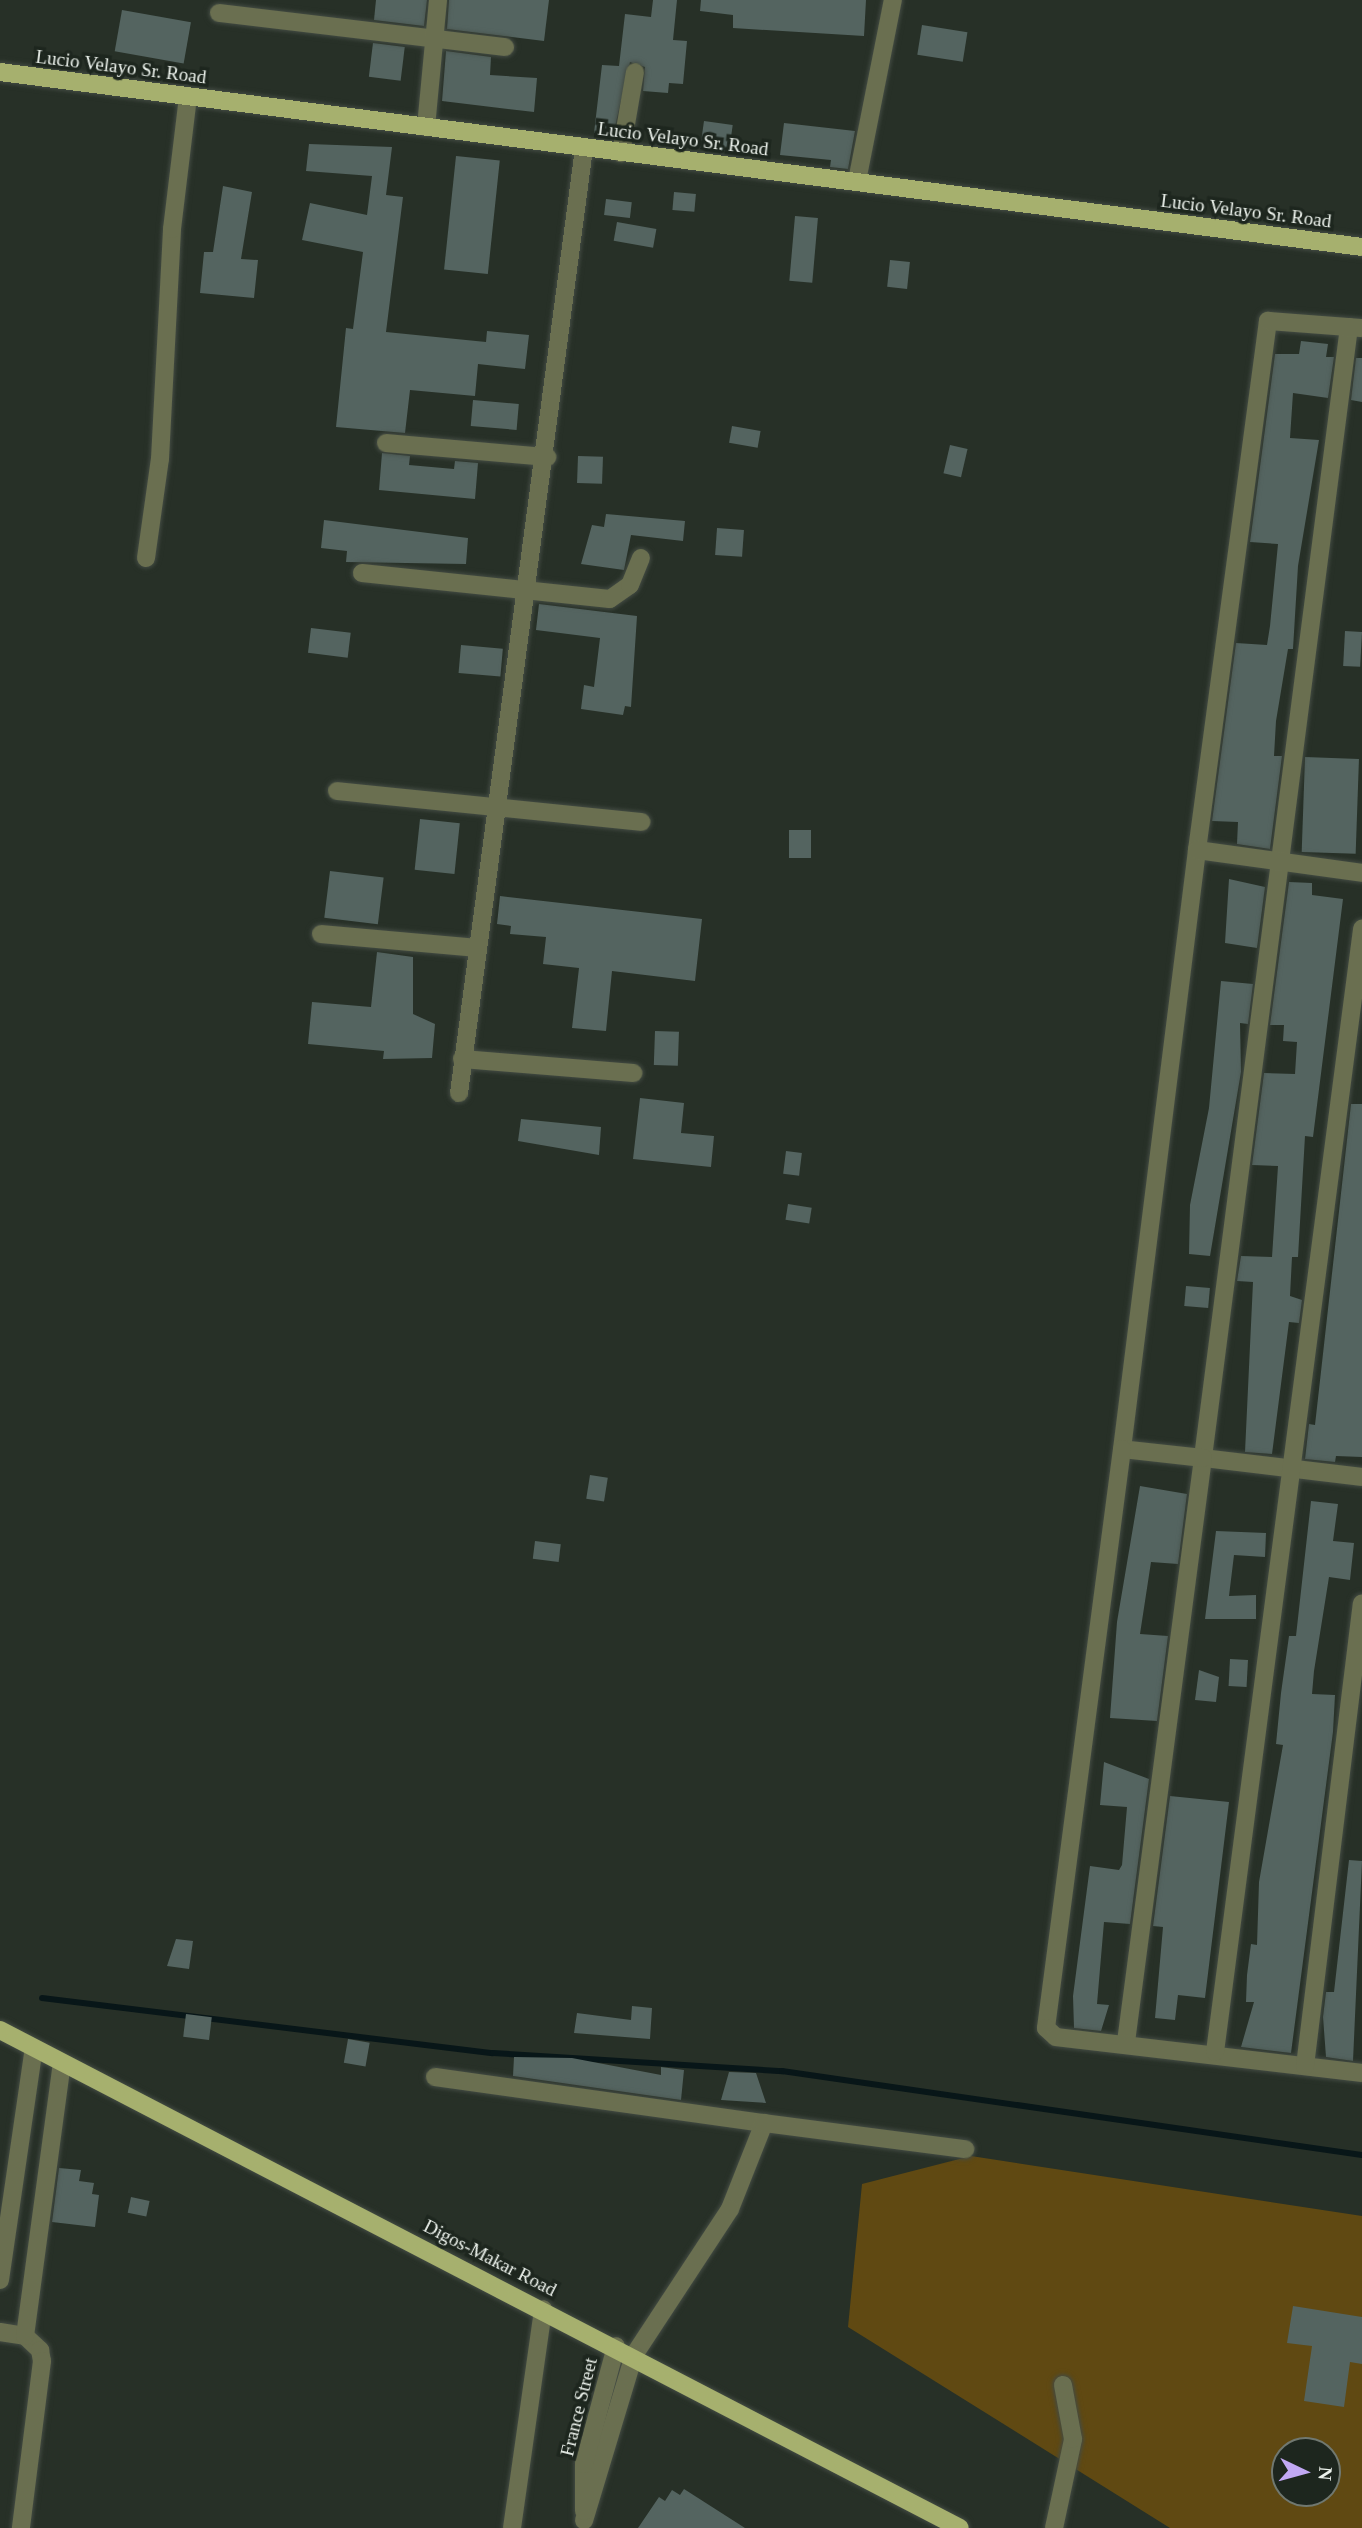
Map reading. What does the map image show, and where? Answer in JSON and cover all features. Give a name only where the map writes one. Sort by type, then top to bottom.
[{"type":"main road","name":"Lucio Velayo Sr. Road","points":[[0,72],[1362,247]]},
{"type":"main road","name":"Digos-Makar Road","points":[[0,2030],[634,2355],[960,2528]]},
{"type":"street","points":[[426,127],[438,0]]},
{"type":"street","points":[[857,181],[893,0]]},
{"type":"street","points":[[219,13],[505,47]]},
{"type":"street","points":[[621,153],[635,72]]},
{"type":"street","points":[[146,558],[160,460],[172,229],[188,97]]},
{"type":"street","points":[[459,1093],[496,808],[530,590],[584,149]]},
{"type":"street","points":[[1126,2042],[1279,862],[1356,328],[1275,317],[1266,325],[1046,2028],[1056,2037],[1215,2052],[1362,2073]]},
{"type":"street","points":[[386,443],[547,457]]},
{"type":"street","points":[[362,573],[610,599],[630,585],[641,558]]},
{"type":"street","points":[[337,791],[641,822]]},
{"type":"street","points":[[1197,850],[1362,873]]},
{"type":"street","points":[[1215,2052],[1291,1469],[1356,1030],[1362,929]]},
{"type":"street","points":[[321,934],[477,948]]},
{"type":"street","points":[[462,1059],[633,1073]]},
{"type":"street","points":[[1122,1449],[1362,1477]]},
{"type":"street","points":[[1305,2066],[1362,1604]]},
{"type":"street","points":[[0,2280],[34,2048]]},
{"type":"street","points":[[21,2528],[42,2361],[25,2336],[62,2063]]},
{"type":"street","points":[[435,2077],[965,2150]]},
{"type":"street","name":"France Street","points":[[584,2524],[609,2448],[634,2355],[730,2208],[764,2123]]},
{"type":"street","points":[[512,2528],[543,2309]]},
{"type":"street","points":[[0,2332],[25,2336]]},
{"type":"street","name":"France Street","points":[[584,2524],[584,2464],[616,2346]]},
{"type":"street","points":[[1054,2528],[1073,2439],[1063,2385]]},
{"type":"street","points":[[592,2438],[609,2448]]},
{"type":"shaded area","points":[[971,2156],[1362,2216],[1362,2528],[1170,2528],[848,2327],[862,2184]]},
{"type":"building","points":[[376,0],[427,0],[424,26],[374,20]]},
{"type":"building","points":[[449,0],[549,0],[544,41],[447,29]]},
{"type":"building","points":[[653,0],[677,0],[673,40],[687,41],[683,84],[669,83],[668,93],[643,91],[645,67],[630,62],[613,135],[594,133],[602,65],[619,66],[625,14],[651,17]]},
{"type":"building","points":[[701,0],[866,0],[864,36],[733,28],[733,15],[700,11]]},
{"type":"building","points":[[122,10],[191,22],[184,64],[115,51]]},
{"type":"building","points":[[922,25],[967,32],[963,62],[917,55]]},
{"type":"building","points":[[373,43],[405,47],[401,81],[369,77]]},
{"type":"building","points":[[446,51],[491,57],[490,75],[537,78],[534,112],[442,101]]},
{"type":"building","points":[[704,121],[733,125],[729,152],[700,148]]},
{"type":"building","points":[[784,123],[855,131],[848,169],[830,167],[831,160],[780,155]]},
{"type":"building","points":[[309,144],[392,147],[386,195],[403,197],[386,332],[486,342],[487,331],[529,335],[525,369],[478,364],[475,396],[410,390],[405,433],[336,427],[346,328],[353,329],[363,252],[302,240],[310,203],[367,215],[372,176],[306,171]]},
{"type":"building","points":[[456,156],[500,161],[488,274],[444,269]]},
{"type":"building","points":[[223,186],[252,192],[241,259],[258,260],[254,298],[200,293],[204,252],[213,252]]},
{"type":"building","points":[[674,192],[696,194],[694,212],[672,210]]},
{"type":"building","points":[[606,199],[632,202],[630,218],[604,215]]},
{"type":"building","points":[[795,216],[818,218],[812,283],[789,281]]},
{"type":"building","points":[[617,222],[656,229],[653,248],[614,241]]},
{"type":"building","points":[[890,260],[910,262],[907,289],[887,287]]},
{"type":"building","points":[[1301,341],[1328,344],[1326,357],[1334,357],[1328,398],[1293,393],[1290,438],[1319,440],[1298,566],[1293,649],[1288,649],[1276,721],[1274,756],[1282,756],[1270,849],[1237,844],[1238,822],[1212,821],[1236,643],[1267,645],[1270,626],[1278,544],[1250,542],[1275,354],[1299,354]]},
{"type":"building","points":[[1356,358],[1362,358],[1362,402],[1351,400]]},
{"type":"building","points":[[473,400],[519,404],[517,430],[471,426]]},
{"type":"building","points":[[732,426],[761,431],[758,448],[729,443]]},
{"type":"building","points":[[950,445],[968,449],[961,477],[943,473]]},
{"type":"building","points":[[382,453],[410,456],[409,465],[454,469],[455,461],[478,463],[475,499],[379,490]]},
{"type":"building","points":[[578,456],[603,457],[602,484],[577,483]]},
{"type":"building","points":[[606,514],[685,521],[683,541],[631,535],[624,570],[581,564],[592,525],[604,527]]},
{"type":"building","points":[[324,520],[468,538],[466,564],[346,562],[347,551],[321,548]]},
{"type":"building","points":[[717,528],[744,530],[742,557],[715,555]]},
{"type":"building","points":[[539,604],[637,616],[631,707],[625,706],[623,715],[581,709],[584,685],[594,687],[600,638],[536,630]]},
{"type":"building","points":[[311,628],[351,633],[348,658],[308,653]]},
{"type":"building","points":[[1345,631],[1362,632],[1360,667],[1343,666]]},
{"type":"building","points":[[461,645],[503,649],[500,677],[459,673]]},
{"type":"building","points":[[1305,757],[1359,759],[1356,854],[1302,852]]},
{"type":"building","points":[[420,819],[460,823],[454,874],[415,870]]},
{"type":"building","points":[[789,830],[811,830],[811,858],[789,858]]},
{"type":"building","points":[[330,871],[384,878],[378,924],[324,918]]},
{"type":"building","points":[[1229,879],[1265,887],[1257,948],[1225,943]]},
{"type":"building","points":[[1289,882],[1312,883],[1312,895],[1343,899],[1313,1137],[1305,1136],[1298,1257],[1292,1257],[1290,1296],[1302,1300],[1299,1323],[1289,1322],[1272,1454],[1245,1452],[1253,1282],[1237,1281],[1241,1256],[1272,1257],[1278,1166],[1252,1165],[1264,1073],[1295,1074],[1297,1042],[1283,1041],[1284,1025],[1270,1025]]},
{"type":"building","points":[[500,896],[702,919],[695,981],[612,971],[606,1031],[572,1028],[579,968],[543,964],[546,937],[510,934],[511,926],[497,924]]},
{"type":"building","points":[[377,952],[413,957],[413,1014],[435,1024],[432,1058],[383,1059],[384,1051],[308,1044],[312,1002],[371,1007]]},
{"type":"building","points":[[1221,981],[1253,984],[1248,1024],[1240,1023],[1241,1072],[1210,1256],[1189,1254],[1190,1205],[1209,1108]]},
{"type":"building","points":[[655,1031],[679,1032],[678,1066],[654,1065]]},
{"type":"building","points":[[640,1098],[684,1103],[681,1133],[714,1136],[711,1167],[633,1159]]},
{"type":"building","points":[[1351,1104],[1362,1104],[1362,1457],[1336,1456],[1335,1462],[1305,1459],[1309,1424],[1315,1425]]},
{"type":"building","points":[[521,1119],[601,1127],[599,1155],[518,1141]]},
{"type":"building","points":[[786,1151],[802,1153],[799,1176],[783,1174]]},
{"type":"building","points":[[788,1204],[812,1208],[809,1224],[785,1220]]},
{"type":"building","points":[[1186,1286],[1210,1288],[1208,1308],[1184,1306]]},
{"type":"building","points":[[590,1475],[608,1478],[604,1502],[586,1499]]},
{"type":"building","points":[[1140,1486],[1187,1494],[1178,1564],[1151,1562],[1140,1634],[1168,1636],[1157,1721],[1110,1718],[1117,1622]]},
{"type":"building","points":[[1311,1501],[1338,1504],[1333,1541],[1354,1543],[1350,1580],[1329,1577],[1314,1671],[1312,1694],[1335,1695],[1333,1732],[1291,2053],[1241,2047],[1254,2002],[1246,2002],[1247,1975],[1251,1944],[1257,1945],[1259,1882],[1283,1745],[1276,1744],[1281,1693],[1289,1636],[1296,1636]]},
{"type":"building","points":[[1216,1531],[1266,1533],[1265,1557],[1234,1555],[1229,1596],[1256,1595],[1256,1619],[1205,1619]]},
{"type":"building","points":[[535,1541],[561,1544],[559,1562],[533,1559]]},
{"type":"building","points":[[1230,1659],[1248,1660],[1247,1687],[1229,1686]]},
{"type":"building","points":[[1199,1670],[1219,1677],[1216,1702],[1195,1700]]},
{"type":"building","points":[[1104,1762],[1149,1779],[1130,1924],[1104,1922],[1097,2004],[1109,2005],[1101,2031],[1074,2028],[1073,1996],[1090,1866],[1119,1870],[1122,1865],[1127,1807],[1100,1805]]},
{"type":"building","points":[[1170,1796],[1229,1802],[1205,1998],[1178,1995],[1175,2020],[1155,2018],[1163,1927],[1153,1926]]},
{"type":"building","points":[[1349,1860],[1362,1861],[1353,2061],[1326,2057],[1323,2017],[1326,1992],[1334,1992]]},
{"type":"building","points":[[176,1939],[193,1941],[189,1969],[167,1966]]},
{"type":"building","points":[[632,2006],[652,2008],[650,2039],[574,2033],[577,2013],[631,2020]]},
{"type":"building","points":[[186,2014],[212,2017],[209,2040],[183,2037]]},
{"type":"building","points":[[348,2039],[370,2043],[365,2066],[344,2063]]},
{"type":"building","points":[[514,2057],[572,2058],[661,2075],[661,2067],[684,2070],[681,2100],[513,2076]]},
{"type":"building","points":[[729,2072],[756,2073],[766,2103],[721,2100]]},
{"type":"building","points":[[59,2168],[81,2170],[79,2181],[94,2183],[92,2194],[99,2195],[95,2227],[52,2222]]},
{"type":"building","points":[[131,2197],[150,2201],[146,2217],[128,2213]]},
{"type":"building","points":[[1293,2306],[1362,2317],[1362,2364],[1350,2362],[1344,2407],[1304,2401],[1312,2346],[1287,2343]]},
{"type":"building","points":[[684,2489],[745,2528],[638,2528],[659,2497],[665,2501],[672,2490],[680,2495]]},
{"type":"waterway","points":[[42,1998],[493,2053],[782,2071],[1362,2155]]}]
